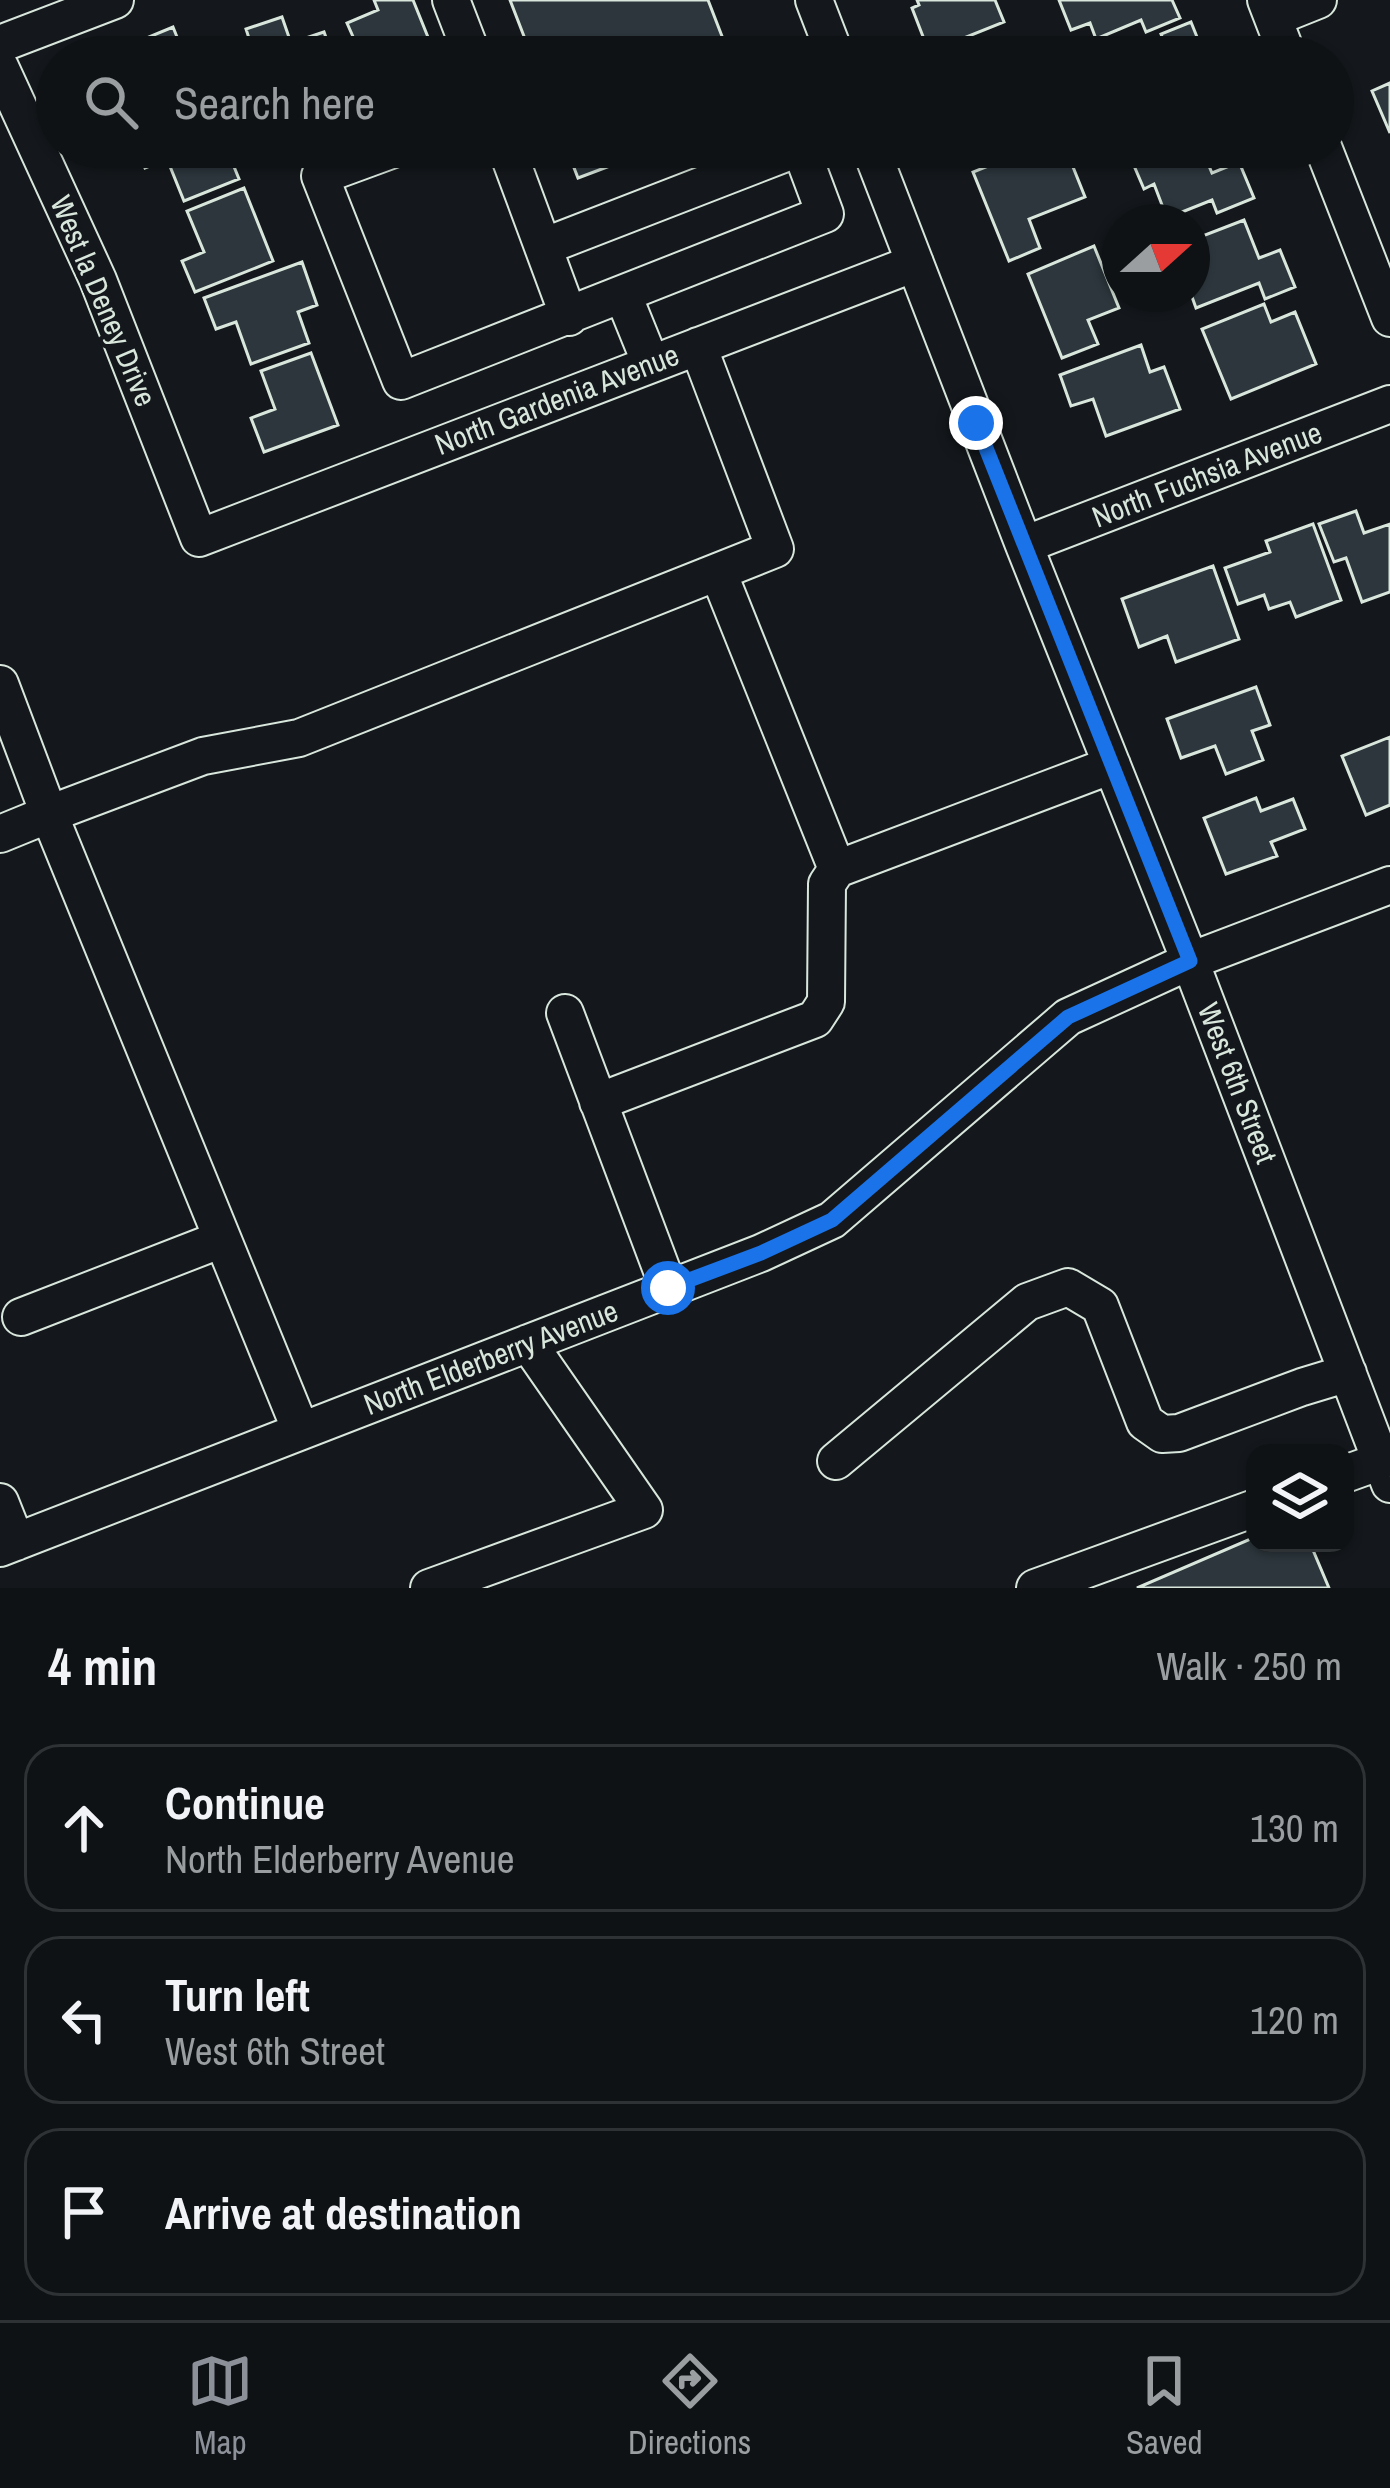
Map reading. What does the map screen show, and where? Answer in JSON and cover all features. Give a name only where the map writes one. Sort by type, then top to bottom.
[{"type":"street","points":[[0,44],[116,0]]},
{"type":"street","points":[[452,0],[465,36]]},
{"type":"street","points":[[814,0],[828,36]]},
{"type":"street","points":[[1270,9],[1318,0]]},
{"type":"street","name":"West la Deney Drive","points":[[0,67],[36,144]]},
{"type":"street","name":"West la Deney Drive","points":[[47,168],[90,260],[199,538]]},
{"type":"street","points":[[342,168],[320,176],[401,381],[825,214],[809,168]]},
{"type":"street","points":[[514,168],[569,317]]},
{"type":"street","points":[[543,247],[747,168]]},
{"type":"street","name":"West 6th Street","points":[[878,168],[1384,1455]]},
{"type":"street","points":[[1331,168],[1390,318]]},
{"type":"street","name":"North Gardenia Avenue","points":[[199,538],[915,262]]},
{"type":"street","points":[[623,295],[651,364]]},
{"type":"street","points":[[0,834],[203,757],[299,738],[775,549],[698,346]]},
{"type":"street","name":"North Fuchsia Avenue","points":[[1024,545],[1390,404]]},
{"type":"street","points":[[718,572],[838,868]]},
{"type":"street","points":[[0,683],[301,1431]]},
{"type":"street","points":[[598,1102],[815,1019],[826,1002],[826,884],[838,868],[1112,765]]},
{"type":"street","name":"North Elderberry Avenue","points":[[8,1545],[761,1253],[832,1220],[1068,1017],[1190,961],[1390,885]]},
{"type":"street","points":[[565,1013],[668,1288]]},
{"type":"street","points":[[21,1317],[222,1239]]},
{"type":"street","points":[[836,1461],[1027,1302],[1068,1287],[1100,1306],[1145,1422],[1162,1434],[1179,1433],[1348,1373]]},
{"type":"street","points":[[430,1588],[644,1510],[528,1343]]},
{"type":"street","points":[[1354,1470],[1384,1455]]},
{"type":"street","points":[[0,1502],[8,1545]]},
{"type":"street","points":[[1035,1588],[1246,1511]]},
{"type":"building","points":[[374,0],[413,0],[428,36],[353,36],[347,23],[378,10]]},
{"type":"building","points":[[510,0],[708,0],[722,36],[524,36]]},
{"type":"building","points":[[917,0],[995,0],[1004,22],[969,36],[923,36],[912,8],[919,5]]},
{"type":"building","points":[[1059,0],[1172,0],[1180,18],[1146,32],[1141,20],[1103,36],[1095,36],[1090,23],[1071,30]]},
{"type":"building","points":[[282,17],[289,36],[248,36],[246,29]]},
{"type":"building","points":[[1191,22],[1197,36],[1162,36]]},
{"type":"building","points":[[173,27],[177,36],[151,36]]},
{"type":"building","points":[[1390,83],[1390,133],[1372,91]]},
{"type":"building","points":[[171,168],[235,168],[239,179],[184,201]]},
{"type":"building","points":[[574,168],[604,168],[578,178]]},
{"type":"building","points":[[1073,168],[1085,197],[1029,219],[1040,248],[1009,261],[973,172]]},
{"type":"building","points":[[1135,168],[1210,168],[1212,173],[1242,168],[1254,198],[1217,213],[1212,200],[1162,204],[1154,184],[1144,189]]},
{"type":"building","points":[[244,188],[273,261],[195,292],[182,261],[204,252],[187,211]]},
{"type":"building","points":[[1244,220],[1259,258],[1280,250],[1295,287],[1265,299],[1259,283],[1210,302],[1210,233]]},
{"type":"building","points":[[1094,246],[1102,266],[1102,312],[1109,312],[1088,320],[1098,344],[1062,358],[1028,274]]},
{"type":"building","points":[[302,262],[317,305],[298,312],[309,343],[251,364],[236,322],[216,329],[204,298]]},
{"type":"building","points":[[1264,304],[1271,322],[1295,312],[1316,364],[1231,399],[1202,329]]},
{"type":"building","points":[[1141,345],[1150,372],[1164,367],[1180,409],[1106,436],[1093,399],[1071,406],[1060,375]]},
{"type":"building","points":[[311,353],[338,425],[264,452],[251,418],[275,409],[261,371]]},
{"type":"building","points":[[1356,511],[1364,533],[1390,524],[1390,592],[1362,602],[1346,558],[1334,562],[1319,524]]},
{"type":"building","points":[[1313,524],[1341,600],[1296,617],[1290,602],[1269,609],[1264,595],[1238,604],[1225,568],[1270,552],[1266,541]]},
{"type":"building","points":[[1213,566],[1239,639],[1176,662],[1167,636],[1139,647],[1122,599]]},
{"type":"building","points":[[1256,687],[1270,725],[1252,731],[1263,760],[1226,774],[1215,746],[1181,758],[1167,719]]},
{"type":"building","points":[[1390,737],[1390,805],[1366,815],[1342,756]]},
{"type":"building","points":[[1256,798],[1261,811],[1293,799],[1305,829],[1271,842],[1277,856],[1226,874],[1204,818]]},
{"type":"building","points":[[1246,1541],[1246,1552],[1314,1552],[1329,1588],[1137,1588]]},
{"type":"route","points":[[668,1288],[832,1220],[1068,1017],[1190,961],[976,423]]}]
